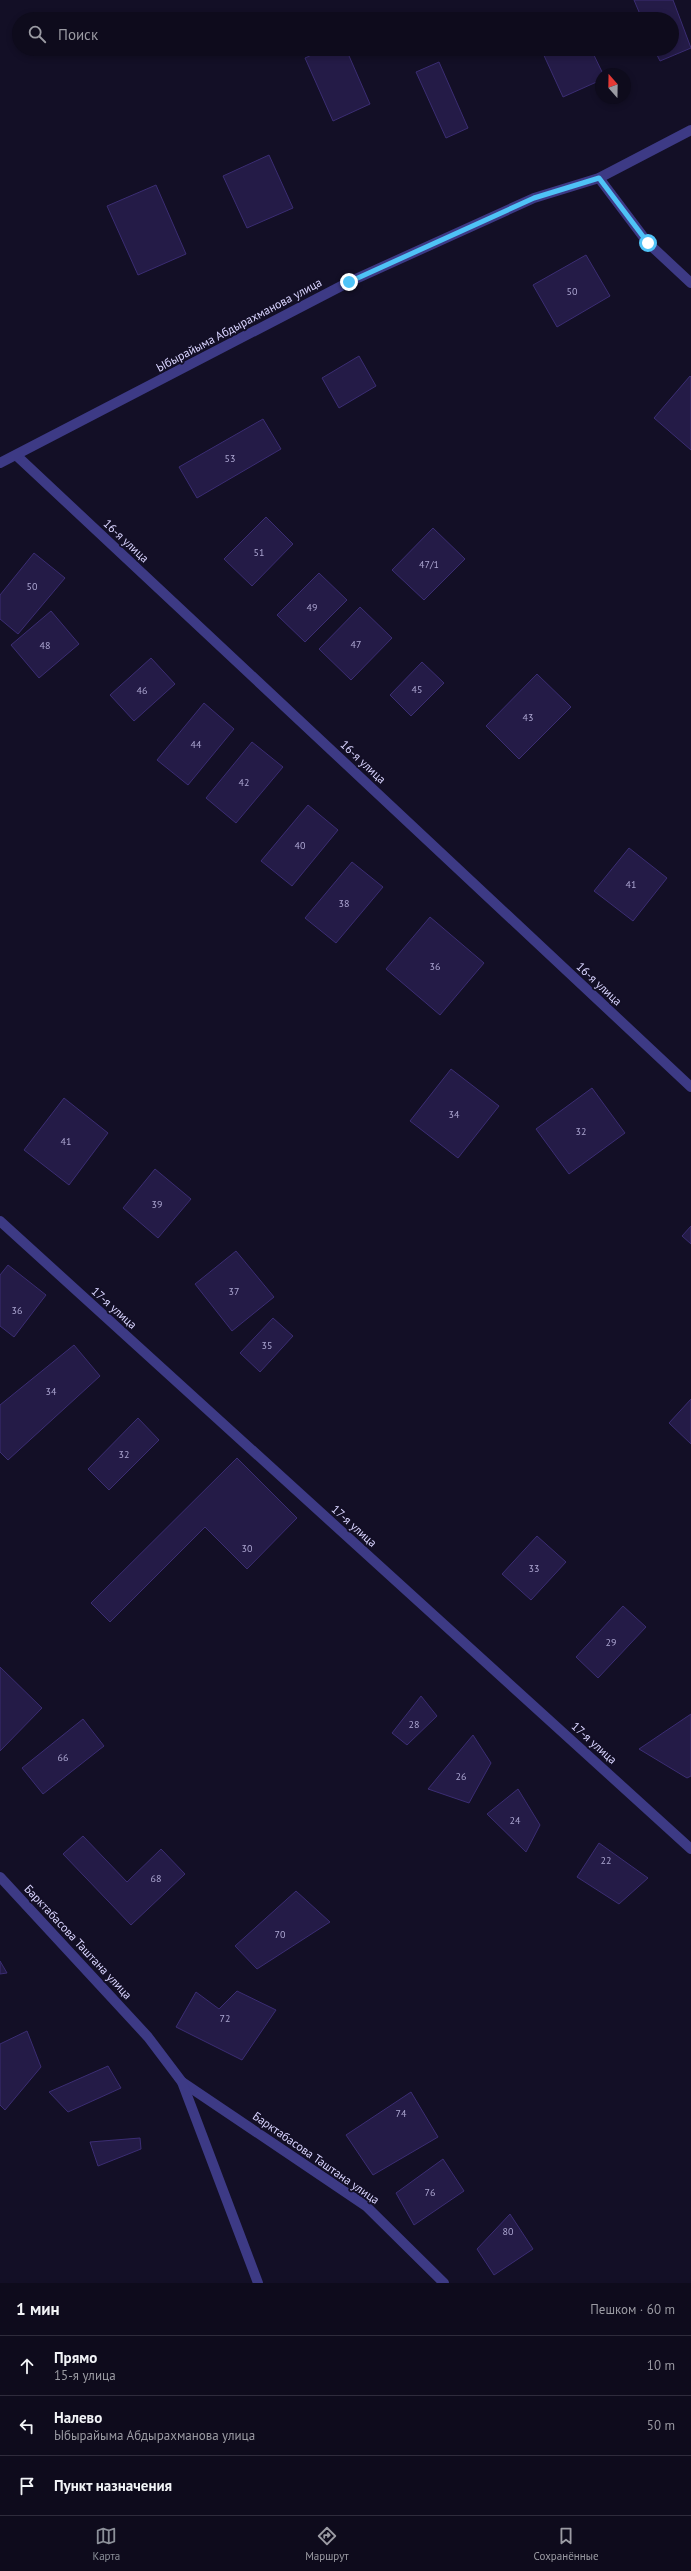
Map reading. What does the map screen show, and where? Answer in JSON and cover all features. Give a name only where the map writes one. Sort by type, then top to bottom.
[{"type":"street","name":"Ыбырайыма Абдырахманова улица","points":[[0,463],[17,456],[349,282],[534,198],[599,178],[691,130]]},
{"type":"street","points":[[599,178],[648,243],[691,283]]},
{"type":"street","name":"16-я улица","points":[[17,456],[691,1087]]},
{"type":"street","name":"17-я улица","points":[[0,1221],[691,1849]]},
{"type":"street","name":"Барктабасова Таштана улица","points":[[0,1877],[148,2037],[182,2082],[258,2283]]},
{"type":"street","name":"Барктабасова Таштана улица","points":[[182,2082],[366,2206],[444,2283]]},
{"type":"building","points":[[634,0],[673,0],[678,12],[639,12]]},
{"type":"building","points":[[679,16],[691,48],[679,53]]},
{"type":"building","points":[[309,56],[349,56],[370,104],[333,121],[305,58]]},
{"type":"building","points":[[544,56],[594,56],[600,68],[595,68],[595,83],[563,97]]},
{"type":"building","points":[[658,56],[672,56],[660,61]]},
{"type":"building","points":[[439,62],[468,128],[446,138],[416,72]]},
{"type":"building","points":[[269,155],[293,208],[247,228],[223,176]]},
{"type":"building","points":[[156,185],[186,254],[138,275],[107,206]]},
{"type":"building","points":[[586,255],[610,296],[557,327],[533,285]]},
{"type":"building","points":[[359,356],[376,386],[339,408],[322,378]]},
{"type":"building","points":[[690,376],[691,377],[691,450],[654,418]]},
{"type":"building","points":[[263,419],[281,449],[197,498],[179,467]]},
{"type":"building","points":[[266,517],[293,544],[252,586],[224,559]]},
{"type":"building","points":[[433,528],[465,559],[424,600],[392,570]]},
{"type":"building","points":[[34,553],[65,578],[18,634],[0,619],[0,595]]},
{"type":"building","points":[[319,573],[347,600],[305,642],[277,615]]},
{"type":"building","points":[[360,607],[392,638],[351,680],[319,649]]},
{"type":"building","points":[[51,611],[79,644],[39,678],[11,645]]},
{"type":"building","points":[[151,658],[175,684],[134,721],[110,695]]},
{"type":"building","points":[[422,662],[444,683],[411,716],[390,695]]},
{"type":"building","points":[[537,674],[571,707],[519,759],[486,726]]},
{"type":"building","points":[[204,703],[234,729],[188,785],[157,760]]},
{"type":"building","points":[[252,742],[283,767],[236,823],[206,798]]},
{"type":"building","points":[[308,805],[338,830],[292,886],[261,861]]},
{"type":"building","points":[[629,848],[667,878],[633,921],[594,891]]},
{"type":"building","points":[[352,862],[383,887],[336,943],[305,918]]},
{"type":"building","points":[[430,917],[484,963],[440,1015],[386,969]]},
{"type":"building","points":[[451,1069],[499,1106],[458,1158],[410,1121]]},
{"type":"building","points":[[592,1088],[625,1133],[569,1174],[536,1129]]},
{"type":"building","points":[[64,1098],[108,1133],[69,1185],[24,1150]]},
{"type":"building","points":[[155,1169],[191,1199],[158,1238],[123,1208]]},
{"type":"building","points":[[691,1226],[691,1244],[682,1236]]},
{"type":"building","points":[[236,1251],[274,1297],[232,1331],[195,1284]]},
{"type":"building","points":[[8,1265],[46,1295],[14,1337],[0,1326],[0,1275]]},
{"type":"building","points":[[273,1318],[293,1336],[260,1372],[240,1353]]},
{"type":"building","points":[[74,1345],[100,1376],[8,1460],[0,1452],[0,1405]]},
{"type":"building","points":[[691,1399],[691,1444],[669,1423]]},
{"type":"building","points":[[138,1418],[159,1440],[109,1490],[88,1469]]},
{"type":"building","points":[[237,1458],[297,1518],[247,1569],[205,1527],[110,1622],[91,1603]]},
{"type":"building","points":[[537,1536],[566,1562],[531,1600],[502,1574]]},
{"type":"building","points":[[623,1606],[646,1627],[598,1678],[576,1657]]},
{"type":"building","points":[[0,1667],[42,1708],[0,1751]]},
{"type":"building","points":[[421,1696],[437,1716],[407,1745],[392,1733]]},
{"type":"building","points":[[691,1714],[691,1776],[687,1778],[639,1749]]},
{"type":"building","points":[[83,1719],[104,1746],[43,1794],[22,1768]]},
{"type":"building","points":[[473,1735],[491,1763],[469,1803],[428,1789]]},
{"type":"building","points":[[518,1789],[540,1825],[526,1852],[487,1814]]},
{"type":"building","points":[[83,1836],[127,1882],[161,1849],[185,1874],[131,1925],[63,1854]]},
{"type":"building","points":[[599,1843],[648,1878],[619,1904],[577,1877]]},
{"type":"building","points":[[296,1891],[330,1922],[257,1969],[235,1946]]},
{"type":"building","points":[[0,1961],[7,1973],[0,1974]]},
{"type":"building","points":[[237,1991],[276,2010],[242,2060],[176,2027],[196,1992],[219,2009]]},
{"type":"building","points":[[27,2031],[41,2067],[5,2110],[0,2105],[0,2044]]},
{"type":"building","points":[[108,2066],[121,2088],[68,2112],[49,2092]]},
{"type":"building","points":[[411,2092],[438,2137],[373,2175],[346,2135]]},
{"type":"building","points":[[140,2138],[141,2149],[98,2166],[90,2142]]},
{"type":"building","points":[[443,2159],[464,2191],[414,2225],[396,2193]]},
{"type":"building","points":[[510,2214],[533,2249],[494,2275],[477,2249]]},
{"type":"route","points":[[349,282],[534,198],[599,178],[648,243]]}]
